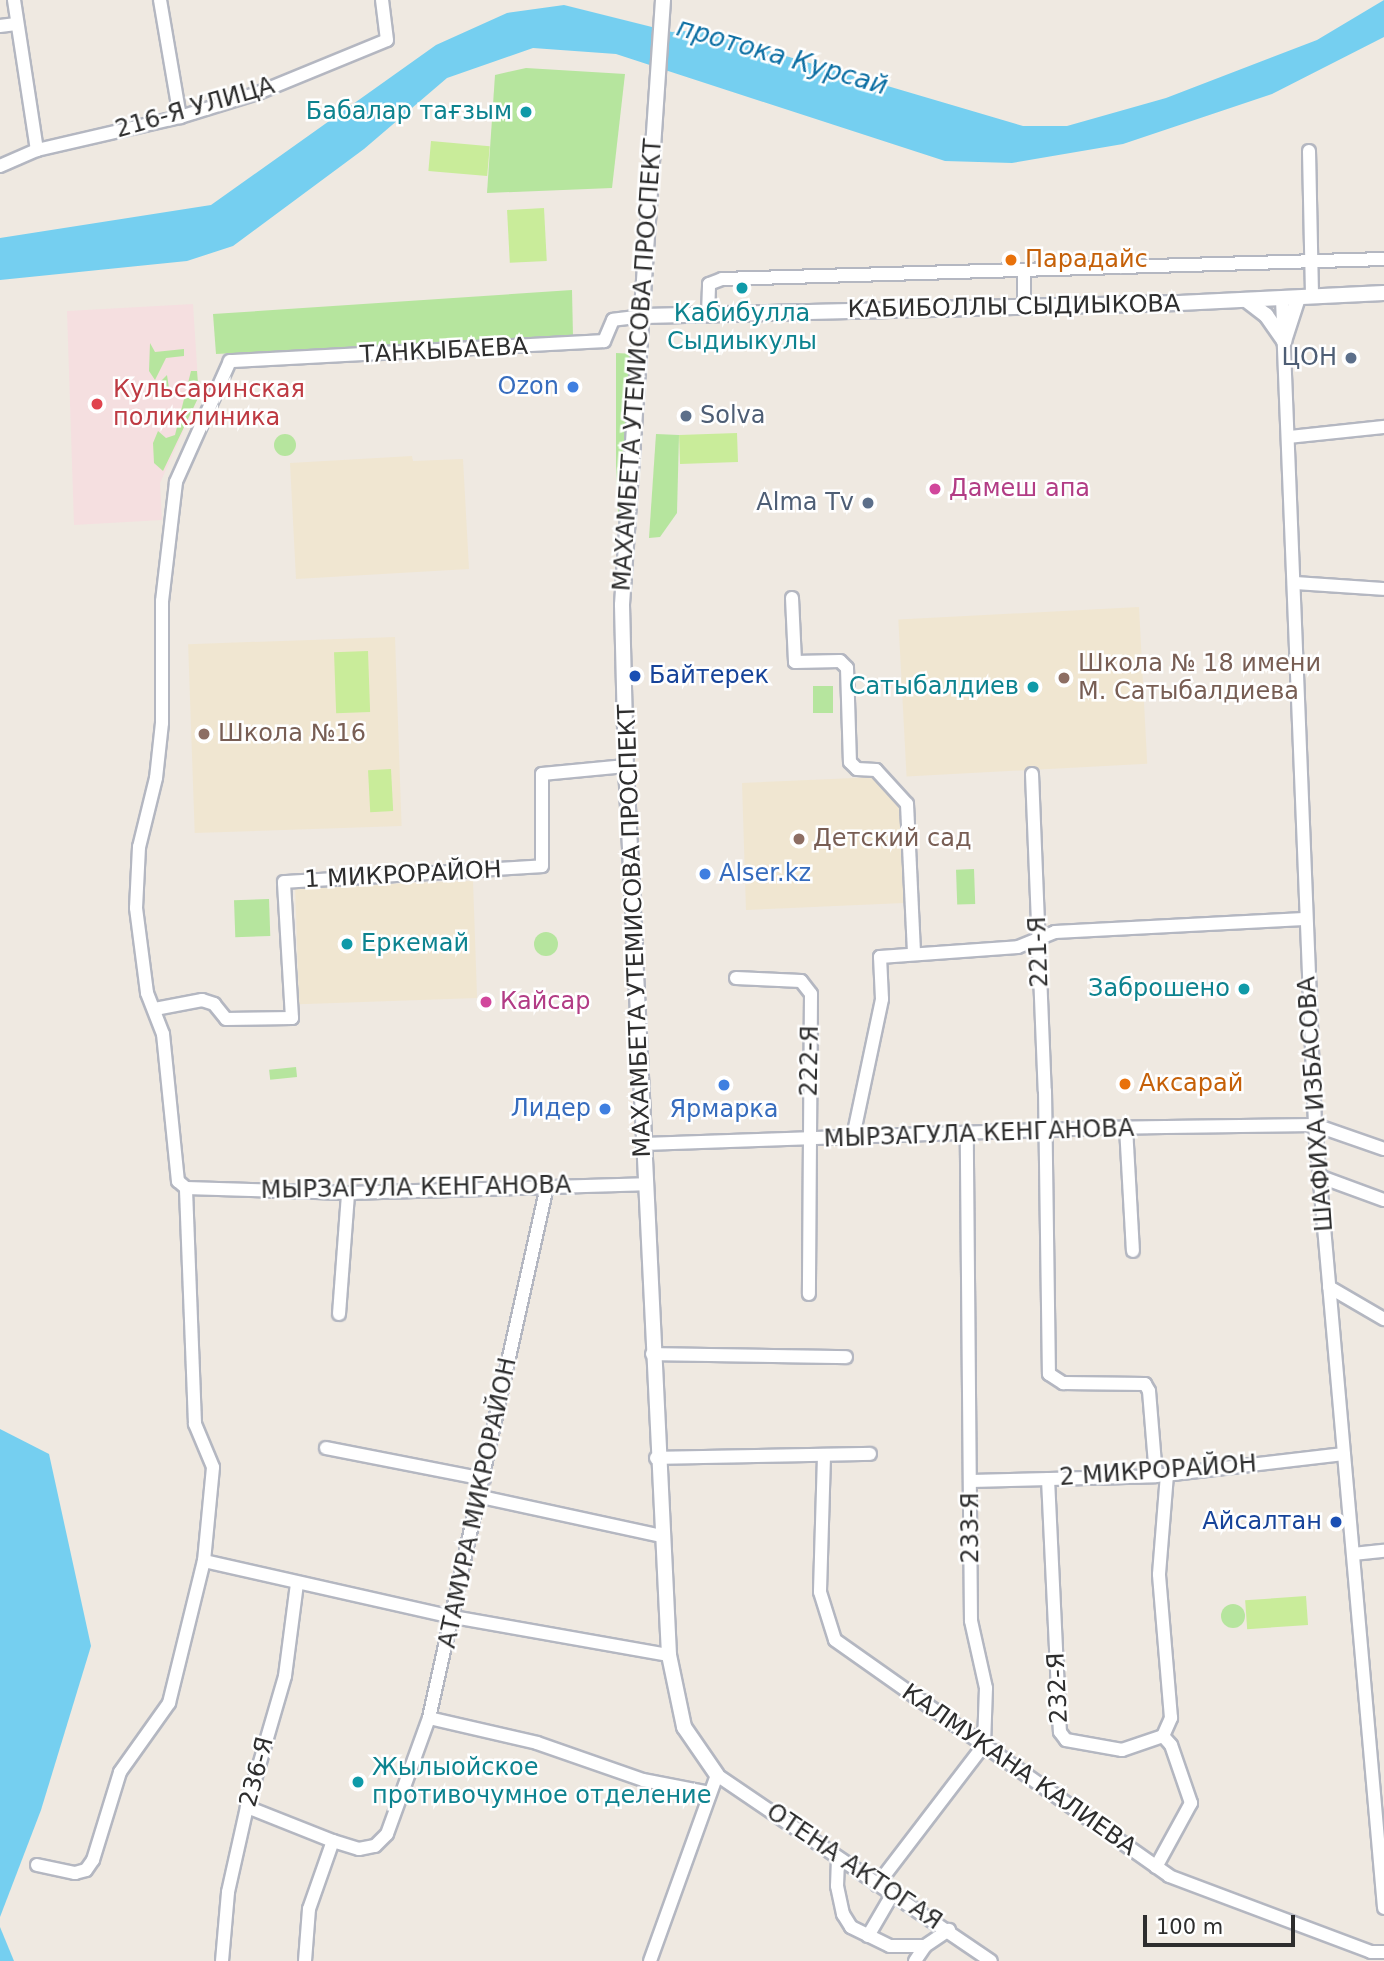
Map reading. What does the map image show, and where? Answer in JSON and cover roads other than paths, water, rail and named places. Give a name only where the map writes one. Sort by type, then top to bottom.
[{"type":"street","points":[[14,0],[37,150]]},
{"type":"street","points":[[160,0],[180,117]]},
{"type":"street","name":"216-Я УЛИЦА","points":[[0,166],[37,150],[180,117],[258,93],[387,40],[382,0]]},
{"type":"street","name":"МАХАМБЕТА УТЕМИСОВА ПРОСПЕКТ","points":[[663,0],[622,605],[626,766],[656,1458],[669,1655],[684,1727],[717,1775]]},
{"type":"street","points":[[0,26],[16,24]]},
{"type":"street","points":[[1246,300],[1266,315],[1284,341],[1305,297],[1312,262],[1309,151]]},
{"type":"street","points":[[708,315],[709,284],[722,279],[1024,272],[1384,259]]},
{"type":"street","points":[[1024,272],[1024,307]]},
{"type":"street","name":"КАБИБОЛЛЫ СЫДИЫКОВА","points":[[643,316],[1282,299],[1384,293]]},
{"type":"street","name":"ШАФИХА ИЗБАСОВА","points":[[1282,299],[1289,436],[1304,919],[1315,1125],[1384,1908]]},
{"type":"street","name":"ТАНКЫБАЕВА","points":[[155,1009],[140,953],[138,859],[156,778],[162,723],[162,601],[176,482],[230,361],[604,341],[613,320],[643,316]]},
{"type":"street","points":[[1289,436],[1384,427]]},
{"type":"street","points":[[1294,583],[1384,589]]},
{"type":"street","points":[[792,598],[795,662],[840,661],[848,668],[850,762],[857,769],[876,770],[907,804],[914,953]]},
{"type":"street","name":"1 МИКРОРАЙОН","points":[[155,1009],[202,1000],[214,1004],[226,1019],[292,1018],[284,882],[542,866],[542,774],[626,766]]},
{"type":"street","name":"221-Я","points":[[1032,774],[1046,1130]]},
{"type":"street","points":[[853,1137],[882,999],[880,957],[1018,947],[1039,936],[1131,927],[1304,919]]},
{"type":"street","name":"222-Я","points":[[736,978],[808,985],[809,1294]]},
{"type":"street","points":[[37,1865],[75,1873],[86,1870],[93,1860],[120,1772],[169,1703],[204,1561],[213,1467],[195,1424],[186,1188],[178,1181],[163,1034],[155,1009]]},
{"type":"street","name":"МЫРЗАГУЛА КЕНГАНОВА","points":[[644,1144],[1126,1127],[1315,1125],[1384,1149]]},
{"type":"street","points":[[1126,1127],[1133,1251]]},
{"type":"street","points":[[1046,1130],[1049,1374],[1063,1383],[1144,1384],[1149,1391],[1161,1475],[1159,1574],[1171,1718],[1163,1736],[1171,1745],[1191,1803],[1156,1867]]},
{"type":"street","name":"233-Я","points":[[967,1133],[971,1621],[986,1688],[984,1745]]},
{"type":"street","points":[[1321,1177],[1384,1200]]},
{"type":"street","name":"МЫРЗАГУЛА КЕНГАНОВА","points":[[186,1188],[348,1193],[645,1184]]},
{"type":"street","name":"АТАМУРА МИКРОРАЙОН","points":[[333,1841],[359,1849],[374,1846],[394,1817],[429,1718],[481,1497],[547,1186]]},
{"type":"street","points":[[339,1314],[348,1193]]},
{"type":"street","points":[[1329,1287],[1384,1319]]},
{"type":"street","points":[[652,1354],[846,1357]]},
{"type":"street","points":[[326,1448],[484,1479]]},
{"type":"street","points":[[656,1458],[870,1454]]},
{"type":"street","name":"2 МИКРОРАЙОН","points":[[971,1481],[1161,1475],[1344,1454]]},
{"type":"street","name":"КАЛМУКАНА КАЛИЕВА","points":[[824,1456],[820,1592],[831,1632],[843,1647],[1156,1867],[1185,1884],[1371,1952],[1384,1952]]},
{"type":"street","name":"232-Я","points":[[1048,1479],[1062,1737],[1122,1750],[1163,1736]]},
{"type":"street","points":[[481,1497],[661,1536]]},
{"type":"street","points":[[1353,1554],[1384,1551]]},
{"type":"street","points":[[204,1561],[453,1617],[669,1655]]},
{"type":"street","name":"236-Я","points":[[222,1961],[228,1892],[247,1807],[285,1676],[297,1584]]},
{"type":"street","points":[[429,1718],[537,1743],[643,1780],[710,1793]]},
{"type":"street","points":[[877,1885],[984,1745]]},
{"type":"street","points":[[650,1961],[717,1775]]},
{"type":"street","name":"ОТЕНА АКТОГАЯ","points":[[717,1775],[991,1961]]},
{"type":"street","points":[[247,1807],[333,1841],[309,1909],[305,1961]]},
{"type":"street","points":[[838,1858],[843,1914],[851,1927],[905,1949],[925,1946]]},
{"type":"street","points":[[868,1936],[892,1895]]},
{"type":"street","points":[[915,1961],[925,1946],[949,1930]]},
{"type":"water","name":"протока Курсай","points":[[1384,0],[1384,37],[1272,94],[1123,144],[1012,163],[945,161],[616,54],[533,48],[447,78],[364,149],[233,246],[187,261],[0,280],[0,238],[211,205],[436,45],[507,13],[564,5],[672,32],[698,30],[1023,126],[1067,126],[1166,98],[1317,40]]},
{"type":"water","points":[[0,1429],[49,1454],[91,1646],[41,1810],[0,1917]]},
{"type":"water","points":[[0,1927],[14,1961],[0,1961]]},
{"type":"place","name":"Бабалар тағзым","points":[[526,112]]},
{"type":"place","name":"Парадайс","points":[[1011,260]]},
{"type":"place","name":"Кабибулла Сыдиыкулы","points":[[742,288]]},
{"type":"place","name":"ЦОН","points":[[1351,358]]},
{"type":"place","name":"Ozon","points":[[573,387]]},
{"type":"place","name":"Кульсаринская поликлиника","points":[[97,404]]},
{"type":"place","name":"Solva","points":[[686,416]]},
{"type":"place","name":"Дамеш апа","points":[[935,489]]},
{"type":"place","name":"Alma Tv","points":[[868,503]]},
{"type":"place","name":"Байтерек","points":[[635,676]]},
{"type":"place","name":"Школа № 18 имени М. Сатыбалдиева","points":[[1064,678]]},
{"type":"place","name":"Сатыбалдиев","points":[[1033,687]]},
{"type":"place","name":"Школа №16","points":[[204,734]]},
{"type":"place","name":"Детский сад","points":[[799,839]]},
{"type":"place","name":"Alser.kz","points":[[705,874]]},
{"type":"place","name":"Еркемай","points":[[347,944]]},
{"type":"place","name":"Заброшено","points":[[1244,989]]},
{"type":"place","name":"Кайсар","points":[[486,1002]]},
{"type":"place","name":"Аксарай","points":[[1125,1084]]},
{"type":"place","name":"Ярмарка","points":[[724,1085]]},
{"type":"place","name":"Лидер","points":[[605,1109]]},
{"type":"place","name":"Айсалтан","points":[[1336,1522]]},
{"type":"place","name":"Жылыойское противочумное отделение","points":[[358,1782]]}]
